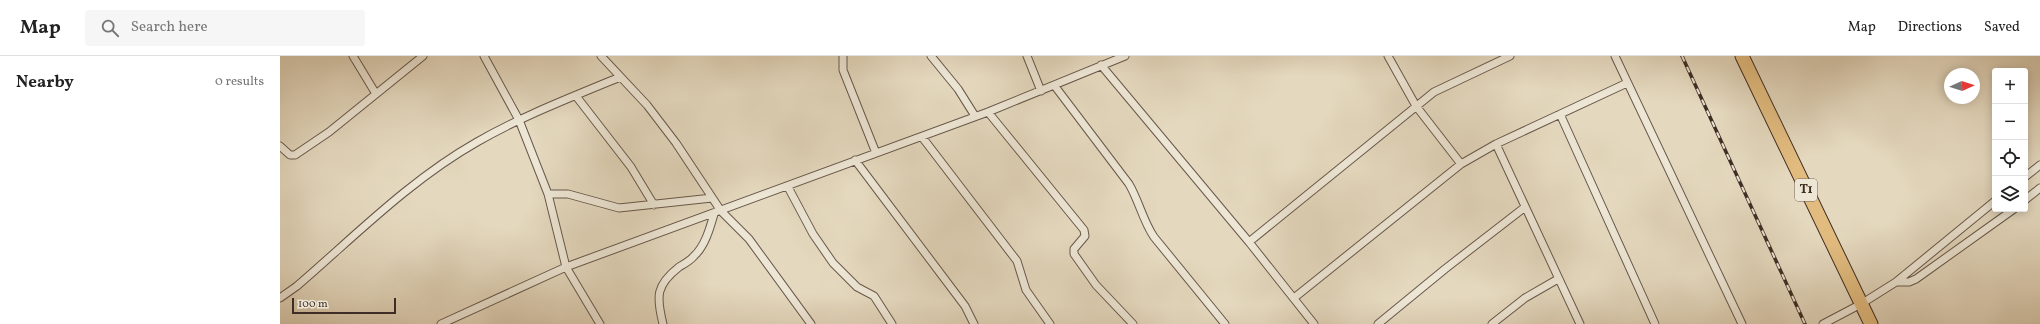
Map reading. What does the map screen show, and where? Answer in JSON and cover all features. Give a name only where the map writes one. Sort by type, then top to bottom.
[{"type":"highway","name":"T1","points":[[1742,56],[1871,324]]},
{"type":"street","points":[[353,56],[376,94]]},
{"type":"street","points":[[280,146],[290,155],[295,155],[329,132],[423,56]]},
{"type":"street","points":[[484,56],[520,120],[548,194],[566,267],[600,324]]},
{"type":"street","points":[[601,56],[620,78],[648,105],[676,143],[712,198],[717,213],[749,239],[811,324]]},
{"type":"street","points":[[843,56],[844,70],[876,153]]},
{"type":"street","points":[[931,56],[958,89],[975,116]]},
{"type":"street","points":[[1027,56],[1041,91]]},
{"type":"street","points":[[441,324],[566,267],[922,137],[1041,91],[1124,56]]},
{"type":"street","points":[[1388,56],[1416,106],[1461,164]]},
{"type":"street","points":[[1249,242],[1416,106],[1447,84],[1510,56]]},
{"type":"street","points":[[1615,56],[1742,324]]},
{"type":"street","points":[[1101,65],[1249,242],[1314,324]]},
{"type":"street","points":[[280,298],[297,286],[417,183],[476,142],[520,120],[620,78]]},
{"type":"street","points":[[1294,298],[1461,164],[1496,144],[1627,83]]},
{"type":"street","points":[[1054,85],[1129,184],[1139,202],[1146,223],[1154,237],[1225,324]]},
{"type":"street","points":[[576,96],[631,167],[654,205]]},
{"type":"street","points":[[988,112],[1084,230],[1085,236],[1073,250],[1074,254],[1096,285],[1134,324]]},
{"type":"street","points":[[1560,114],[1655,324]]},
{"type":"street","points":[[922,137],[1017,261],[1026,290],[1050,324]]},
{"type":"street","points":[[1496,144],[1580,324]]},
{"type":"street","points":[[856,160],[965,306],[974,324]]},
{"type":"street","points":[[2026,176],[2040,165]]},
{"type":"street","points":[[788,187],[813,234],[832,263],[857,287],[874,296],[892,324]]},
{"type":"street","points":[[2028,198],[2040,188]]},
{"type":"street","points":[[548,194],[568,194],[619,208],[654,205],[690,199],[712,198]]},
{"type":"street","points":[[1823,324],[1861,304],[1896,282],[1992,203]]},
{"type":"street","points":[[1378,324],[1445,269],[1526,207]]},
{"type":"street","points":[[1896,282],[1909,282],[1916,279],[2010,212]]},
{"type":"street","points":[[663,324],[659,302],[660,287],[668,276],[695,256],[717,213]]},
{"type":"street","points":[[1494,323],[1525,298],[1558,279]]},
{"type":"railway","points":[[1682,56],[1805,324]]}]
